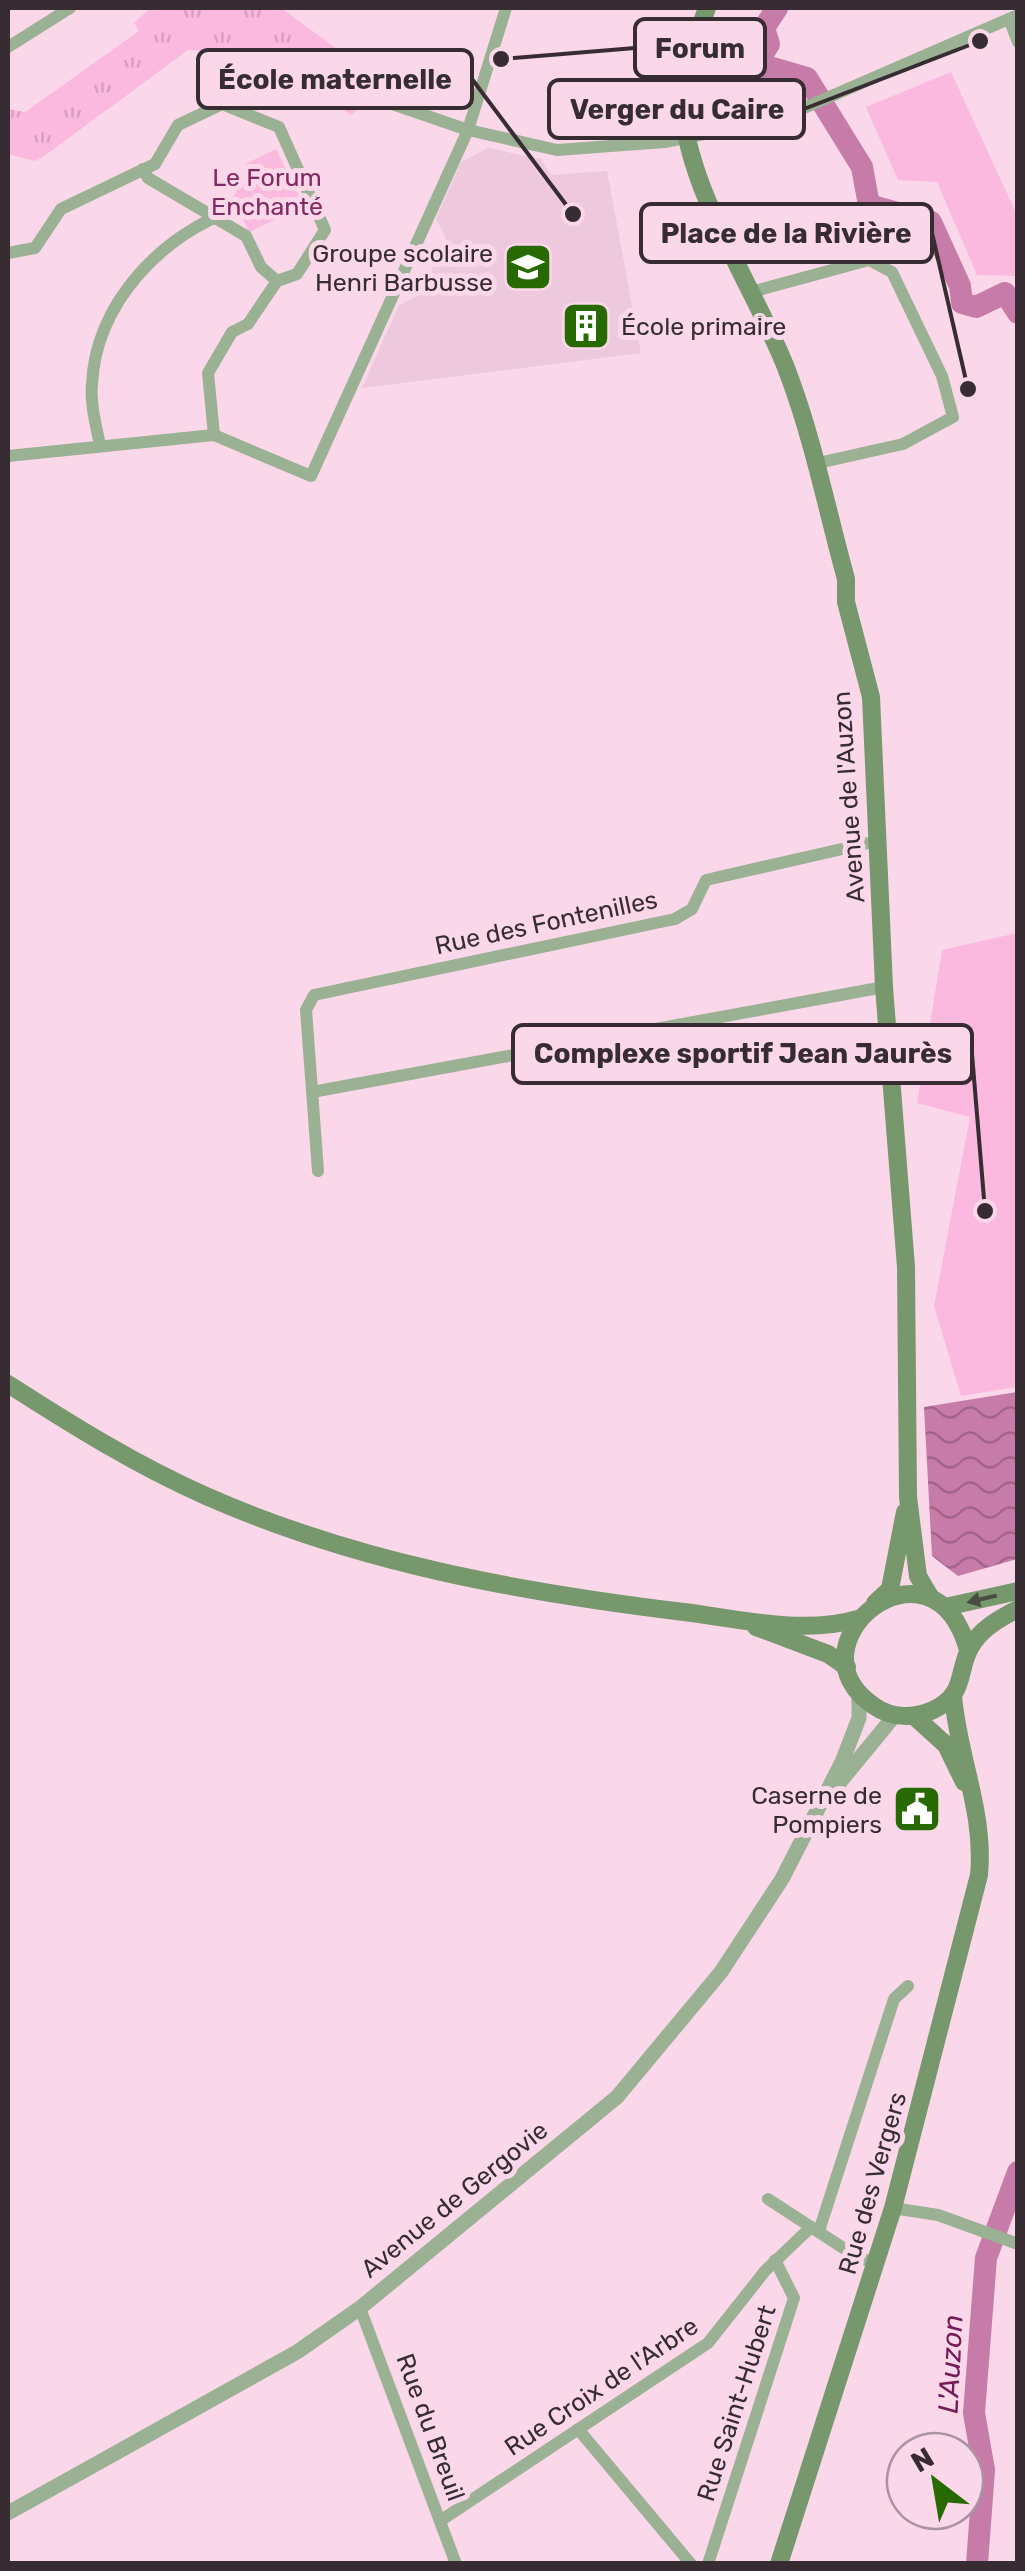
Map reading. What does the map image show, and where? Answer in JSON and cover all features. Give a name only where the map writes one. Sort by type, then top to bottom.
[{"type":"main road","name":"Avenue de l'Auzon","points":[[707,8],[686,73],[683,98],[688,138],[718,220],[787,371],[846,578],[846,602],[870,697],[884,987],[905,1249],[908,1497]]},
{"type":"main road","points":[[8,1384],[101,1443],[164,1476],[335,1545],[495,1584],[717,1616],[833,1626],[857,1619]]},
{"type":"main road","points":[[846,1668],[847,1642],[857,1619],[890,1589],[908,1497]]},
{"type":"main road","points":[[905,1716],[935,1710],[953,1696],[966,1674],[968,1650],[962,1626],[918,1576],[908,1497]]},
{"type":"main road","points":[[875,1602],[906,1594],[938,1603],[1018,1591]]},
{"type":"main road","points":[[968,1650],[982,1632],[1018,1609]]},
{"type":"main road","points":[[717,1616],[775,1632],[828,1654],[846,1668],[859,1694],[876,1708],[905,1716],[946,1745],[978,1809]]},
{"type":"main road","points":[[953,1696],[978,1809]]},
{"type":"main road","name":"Rue des Vergers","points":[[778,2564],[894,2208],[971,1916],[982,1842],[978,1809]]},
{"type":"street","points":[[8,47],[70,8]]},
{"type":"street","points":[[8,456],[214,435],[311,476],[468,130],[506,8]]},
{"type":"street","points":[[372,98],[468,130],[558,150],[742,129],[840,95],[1013,17],[1018,42]]},
{"type":"street","points":[[8,253],[35,248],[61,209],[154,164],[178,125],[222,104],[279,127],[325,224],[297,274],[276,281],[248,324],[232,332],[208,373],[214,435]]},
{"type":"street","points":[[143,169],[148,178],[246,236],[261,267],[276,281]]},
{"type":"street","points":[[100,445],[91,387],[98,341],[134,274],[210,218],[236,208]]},
{"type":"street","points":[[751,292],[869,260],[882,264],[892,272],[942,376],[953,417],[903,444],[814,464]]},
{"type":"street","name":"Rue des Fontenilles","points":[[312,1092],[306,1010],[321,991],[675,918],[692,908],[706,880],[877,841]]},
{"type":"street","points":[[318,1171],[312,1092],[884,987]]},
{"type":"street","name":"Avenue de Gergovie","points":[[8,2513],[242,2385],[360,2308],[618,2097],[721,1972],[823,1805],[859,1718],[859,1694]]},
{"type":"street","name":"Avenue de Gergovie","points":[[823,1805],[905,1716]]},
{"type":"street","points":[[815,2229],[894,1999],[908,1986]]},
{"type":"street","points":[[768,2200],[876,2264]]},
{"type":"street","points":[[894,2208],[938,2215],[1018,2244]]},
{"type":"street","name":"Rue Croix de l'Arbre","points":[[440,2521],[716,2336],[775,2260],[815,2229]]},
{"type":"street","name":"Rue Saint-Hubert","points":[[708,2564],[794,2298],[775,2260]]},
{"type":"street","name":"Rue du Breuil","points":[[360,2308],[456,2564]]},
{"type":"street","points":[[578,2429],[692,2564]]},
{"type":"shaded area","name":"Groupe scolaire Henri Barbusse","points":[[488,148],[541,159],[551,175],[607,171],[641,353],[362,388],[399,305],[421,294],[446,238],[436,219],[461,162]]},
{"type":"green space","points":[[151,8],[281,8],[380,80],[372,97],[351,115],[266,53],[188,50],[43,157],[35,161],[8,154],[8,109],[25,112],[139,31],[134,23]]},
{"type":"green space","points":[[951,72],[1017,215],[1017,276],[977,275],[937,182],[898,180],[866,107]]},
{"type":"green space","name":"Le Forum Enchanté","points":[[276,149],[304,206],[249,232],[233,197],[249,170],[245,164]]},
{"type":"green space","points":[[1017,933],[1017,1387],[961,1396],[934,1306],[970,1117],[917,1103],[942,950]]},
{"type":"water","points":[[1017,1392],[1017,1559],[958,1576],[932,1556],[924,1407]]},
{"type":"waterway","name":"L'Auzon","points":[[777,8],[764,28],[769,44],[758,62],[759,70],[773,68],[807,78],[862,167],[869,205],[902,214],[915,226],[931,222],[960,286],[962,303],[976,307],[1005,293],[1018,313]]},
{"type":"waterway","name":"L'Auzon","points":[[977,2564],[984,2470],[974,2413],[986,2258],[1018,2172]]},
{"type":"place","name":"Verger du Caire","points":[[980,41]]},
{"type":"place","name":"Forum","points":[[501,59]]},
{"type":"place","name":"École maternelle","points":[[573,214]]},
{"type":"place","name":"Groupe scolaire Henri Barbusse","points":[[528,267]]},
{"type":"place","name":"École primaire","points":[[586,326]]},
{"type":"place","name":"Place de la Rivière","points":[[968,389]]},
{"type":"place","name":"Complexe sportif Jean Jaurès","points":[[985,1211]]},
{"type":"place","name":"Caserne de Pompiers","points":[[917,1809]]}]
